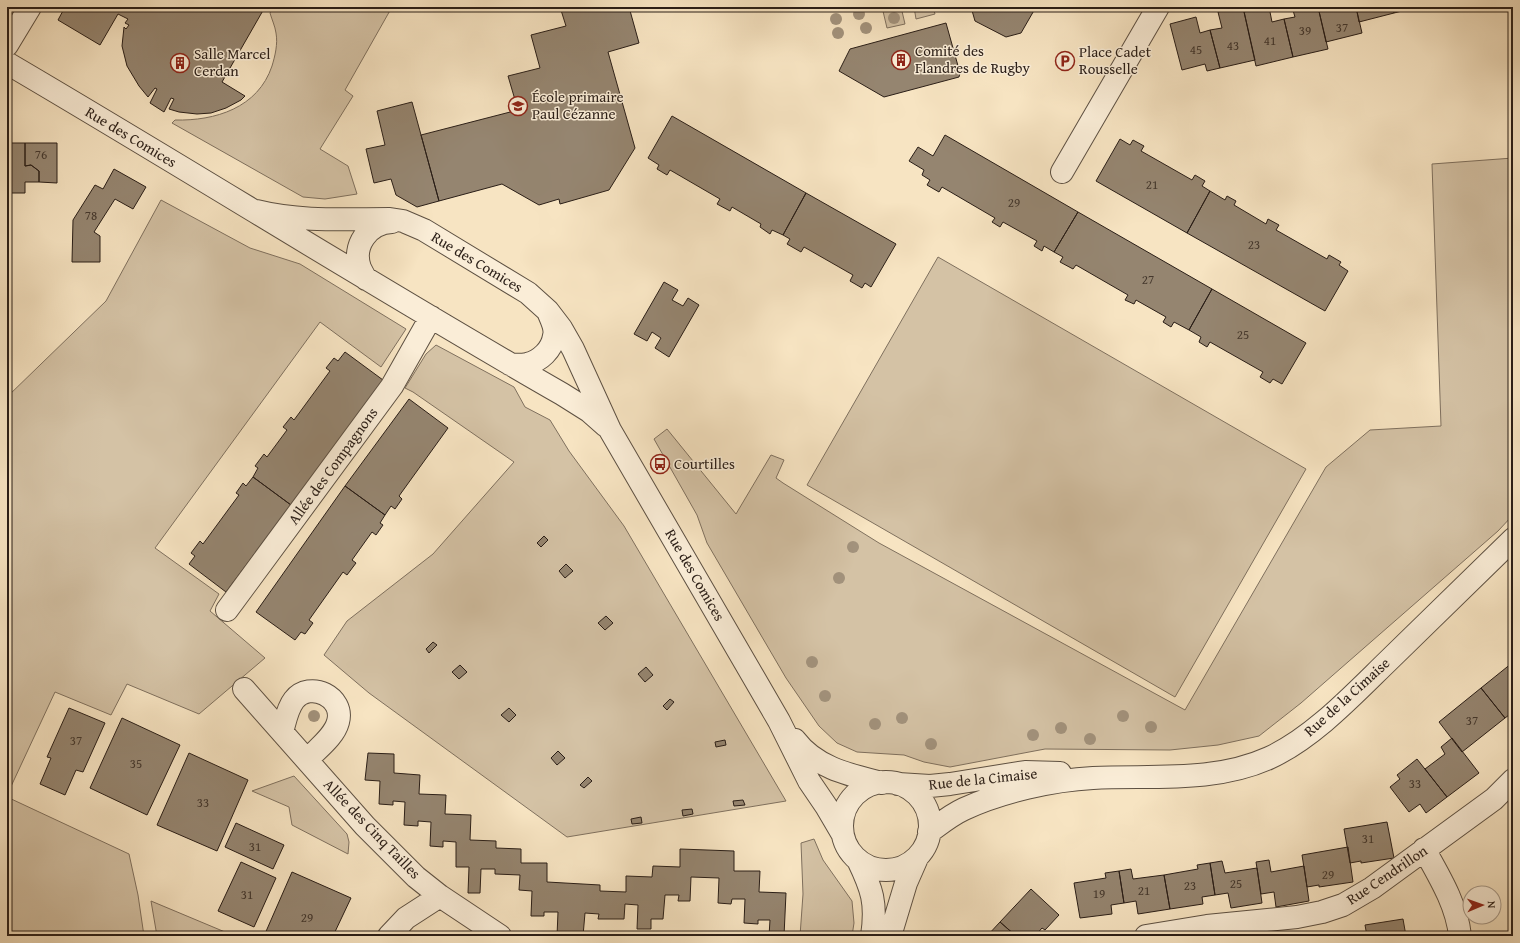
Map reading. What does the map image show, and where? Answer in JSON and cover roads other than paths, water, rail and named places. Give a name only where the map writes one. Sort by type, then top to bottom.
[{"type":"street","points":[[7,45],[30,7]]},
{"type":"street","points":[[1062,172],[1158,7]]},
{"type":"street","name":"Rue des Comices","points":[[7,63],[589,411],[610,430]]},
{"type":"street","name":"Rue des Comices","points":[[256,211],[299,219],[390,219],[403,221],[424,230],[528,293],[548,311],[573,349],[610,430],[779,721],[809,781],[843,835]]},
{"type":"street","points":[[366,279],[360,269],[358,261],[362,239],[367,232],[376,226],[388,222],[403,221]]},
{"type":"street","points":[[510,364],[525,365],[544,356],[551,346],[555,335],[548,311]]},
{"type":"street","name":"Allée des Compagnons","points":[[227,610],[392,386],[431,317]]},
{"type":"street","name":"Rue de la Cimaise","points":[[930,832],[956,814],[984,801],[1049,783],[1093,778],[1184,776],[1244,767],[1269,758],[1292,745],[1327,719],[1513,539]]},
{"type":"street","name":"Allée des Cinq Tailles","points":[[244,689],[393,855],[440,896],[500,936]]},
{"type":"street","points":[[282,732],[290,706],[301,694],[308,691],[317,691],[325,693],[332,698],[339,714],[338,722],[330,736],[307,760]]},
{"type":"street","name":"Rue des Comices","points":[[779,721],[800,748],[814,759],[831,769],[853,776],[889,783]]},
{"type":"street","name":"Rue de la Cimaise","points":[[889,783],[930,786],[1025,772],[1060,773],[1093,778]]},
{"type":"street","name":"Rue Cendrillon","points":[[1146,936],[1207,926],[1297,917],[1322,912],[1343,905],[1359,897],[1494,799],[1513,780]]},
{"type":"street","points":[[890,936],[906,883],[917,858],[925,846],[930,832],[929,818],[920,799],[909,790],[889,783],[874,784],[861,790],[847,806],[842,820],[843,835],[848,849],[858,860],[877,870],[892,870],[905,866],[917,858]]},
{"type":"street","points":[[1424,850],[1449,897],[1460,936]]},
{"type":"street","points":[[858,860],[869,883],[874,902],[872,936]]},
{"type":"street","points":[[389,936],[406,918],[440,896]]},
{"type":"place","name":"Comité des Flandres de Rugby","points":[[901,60]]},
{"type":"place","name":"Place Cadet Rousselle","points":[[1065,61]]},
{"type":"place","name":"Salle Marcel Cerdan","points":[[180,63]]},
{"type":"place","name":"École primaire Paul Cézanne","points":[[518,106]]},
{"type":"place","name":"Courtilles","points":[[660,464]]}]
